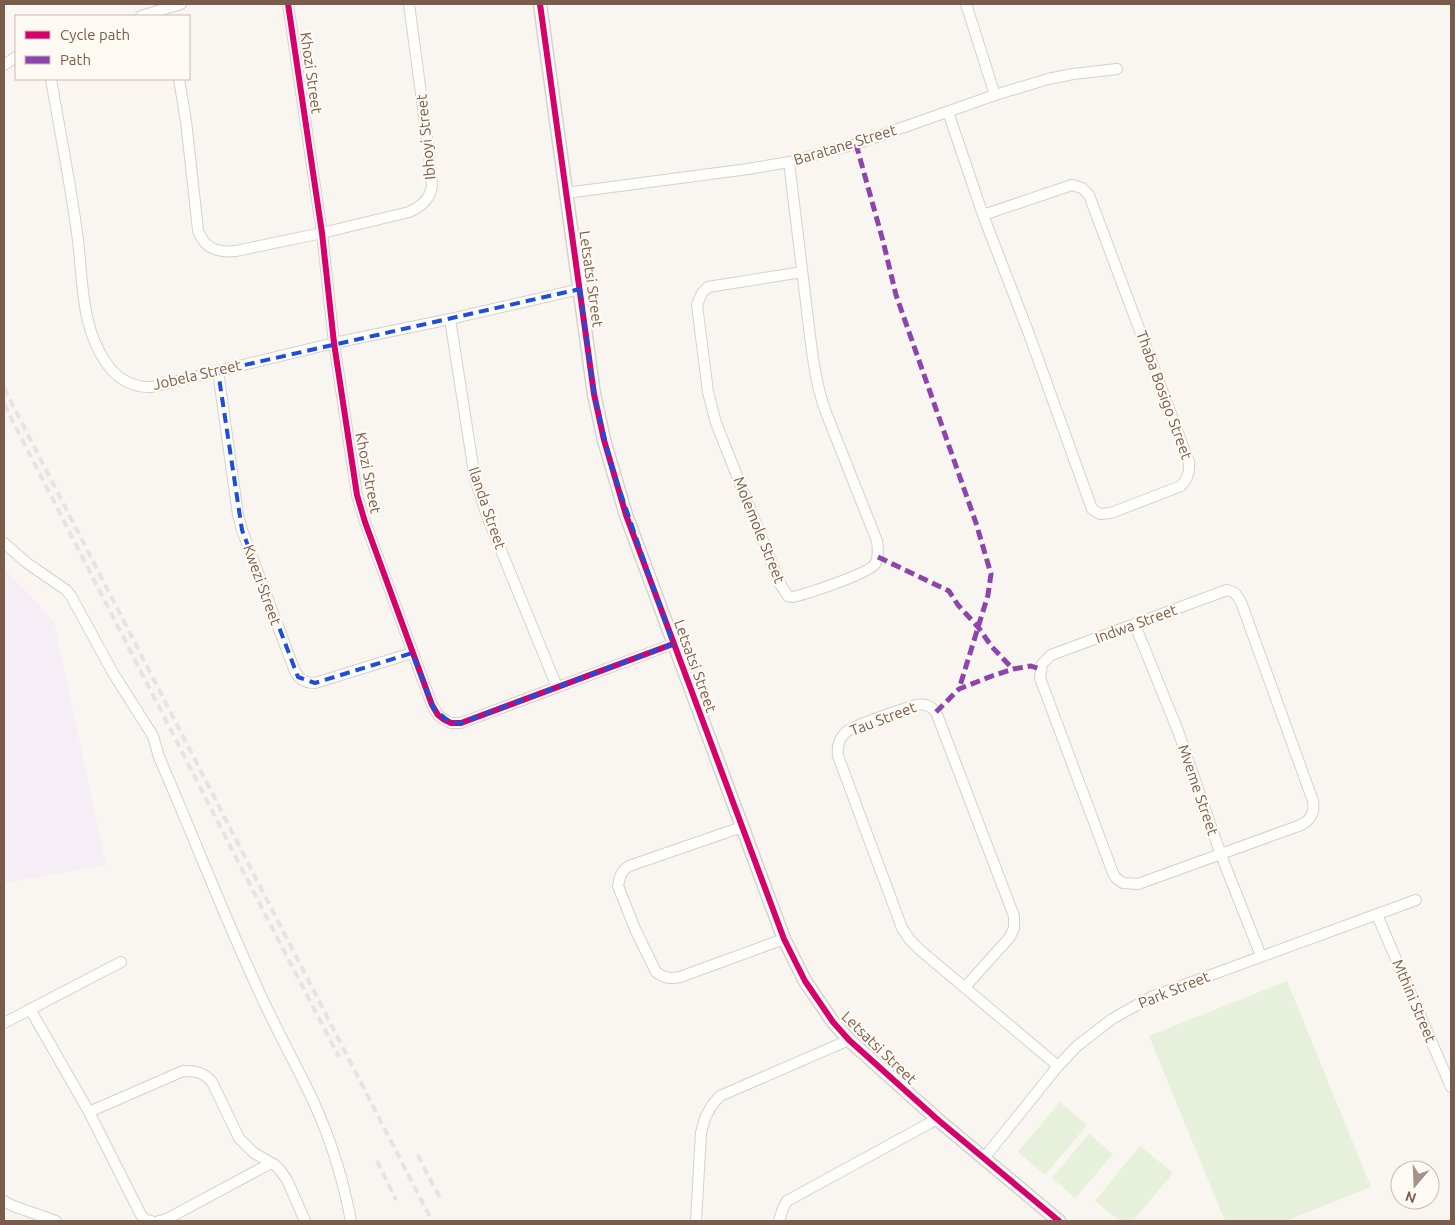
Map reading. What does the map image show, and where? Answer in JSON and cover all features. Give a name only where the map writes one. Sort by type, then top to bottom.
[{"type":"street","points":[[148,15],[168,12],[181,4]]},
{"type":"street","name":"Khozi Street","points":[[288,4],[322,233],[334,343],[357,495],[412,653],[434,709],[440,718],[451,723],[461,723],[673,644]]},
{"type":"street","name":"Ibhoyi Street","points":[[179,80],[186,121],[198,230],[208,247],[218,251],[229,252],[322,233],[413,210],[425,201],[432,191],[429,153],[408,4]]},
{"type":"street","name":"Letsatsi Street","points":[[540,4],[594,394],[611,465],[626,515],[673,644],[784,939],[805,981],[833,1022],[849,1040],[937,1119],[1059,1221]]},
{"type":"street","points":[[966,4],[996,95]]},
{"type":"street","points":[[4,64],[15,58]]},
{"type":"street","name":"Baratane Street","points":[[566,193],[790,162],[856,144],[996,95],[1062,76],[1118,69]]},
{"type":"street","name":"Jobela Street","points":[[51,80],[78,239],[86,316],[106,364],[116,375],[134,385],[146,387],[334,343],[450,320],[580,289]]},
{"type":"street","name":"Thaba Bosigo Street","points":[[948,112],[983,215],[1029,334],[1092,509],[1100,514],[1111,513],[1181,486],[1189,473],[1189,462],[1089,195],[1082,188],[1072,186],[983,215]]},
{"type":"street","name":"Molemole Street","points":[[790,162],[802,272],[814,364],[820,394],[877,541],[878,553],[874,565],[862,573],[793,597],[788,596],[780,584],[716,423],[708,392],[697,305],[702,292],[708,287],[802,272]]},
{"type":"street","name":"Ilanda Street","points":[[450,320],[475,479],[487,516],[557,687]]},
{"type":"street","name":"Kwezi Street","points":[[218,371],[238,515],[290,660],[298,676],[308,683],[321,682],[412,653]]},
{"type":"street","points":[[4,543],[27,563],[66,590],[71,596],[113,674],[153,736],[159,757],[238,946],[322,1122],[348,1203],[351,1221]]},
{"type":"street","name":"Indwa Street","points":[[1224,591],[1232,591],[1236,593],[1242,602],[1314,806],[1312,815],[1306,822],[1221,855],[1138,884],[1123,883],[1116,878],[1040,678],[1040,668],[1044,660],[1051,655],[1224,591]]},
{"type":"street","name":"Mveme Street","points":[[1135,624],[1178,731],[1221,855],[1261,956]]},
{"type":"street","name":"Tau Street","points":[[965,987],[1010,937],[1014,928],[1014,916],[936,712],[930,706],[921,704],[851,729],[845,733],[837,751],[902,928],[914,944],[1058,1066]]},
{"type":"street","points":[[742,827],[629,866],[623,871],[618,886],[635,929],[656,972],[662,977],[670,979],[680,977],[784,939]]},
{"type":"street","name":"Park Street","points":[[984,1158],[1058,1066],[1077,1046],[1098,1028],[1139,1003],[1261,956],[1416,900]]},
{"type":"street","name":"Mthini Street","points":[[1377,915],[1451,1087]]},
{"type":"street","points":[[4,1023],[121,962]]},
{"type":"street","points":[[30,1009],[89,1112],[141,1215],[146,1220],[151,1221]]},
{"type":"street","points":[[696,1221],[701,1133],[705,1118],[712,1105],[720,1096],[849,1040]]},
{"type":"street","points":[[89,1112],[183,1071],[198,1072],[206,1075],[212,1082],[239,1138],[254,1153],[280,1170],[287,1180],[305,1221]]},
{"type":"street","points":[[779,1221],[787,1201],[937,1119]]},
{"type":"street","points":[[159,1221],[165,1220],[271,1163]]},
{"type":"street","points":[[4,1201],[56,1221]]},
{"type":"highlighted area","points":[[580,289],[594,394],[611,465],[673,644],[461,723],[451,723],[434,709],[412,653],[315,683],[298,677],[242,530],[218,371]]},
{"type":"shaded area","points":[[4,568],[54,622],[106,865],[4,883]]},
{"type":"green space","points":[[1287,981],[1371,1187],[1286,1221],[1225,1221],[1149,1036]]},
{"type":"green space","points":[[1060,1102],[1087,1125],[1045,1175],[1018,1152]]},
{"type":"green space","points":[[1089,1134],[1113,1154],[1075,1198],[1052,1178]]},
{"type":"green space","points":[[1140,1146],[1173,1173],[1133,1221],[1120,1221],[1095,1201]]},
{"type":"railway","points":[[4,388],[432,1221]]},
{"type":"railway","points":[[4,404],[339,1057]]},
{"type":"railway","points":[[418,1155],[442,1201]]},
{"type":"railway","points":[[377,1161],[396,1200]]},
{"type":"marked path","points":[[856,144],[896,295],[976,523],[991,574],[988,595],[959,689]]},
{"type":"marked path","points":[[878,557],[949,591],[992,647],[1013,669]]},
{"type":"marked path","points":[[936,712],[959,689],[1013,669],[1031,666],[1040,669]]},
{"type":"cycle path","points":[[288,4],[322,233],[334,343],[357,495],[365,522],[432,705],[438,715],[451,723],[461,723],[673,644]]},
{"type":"cycle path","points":[[540,4],[594,394],[604,440],[626,515],[784,939],[805,981],[833,1022],[849,1040],[937,1119],[1059,1221]]}]
